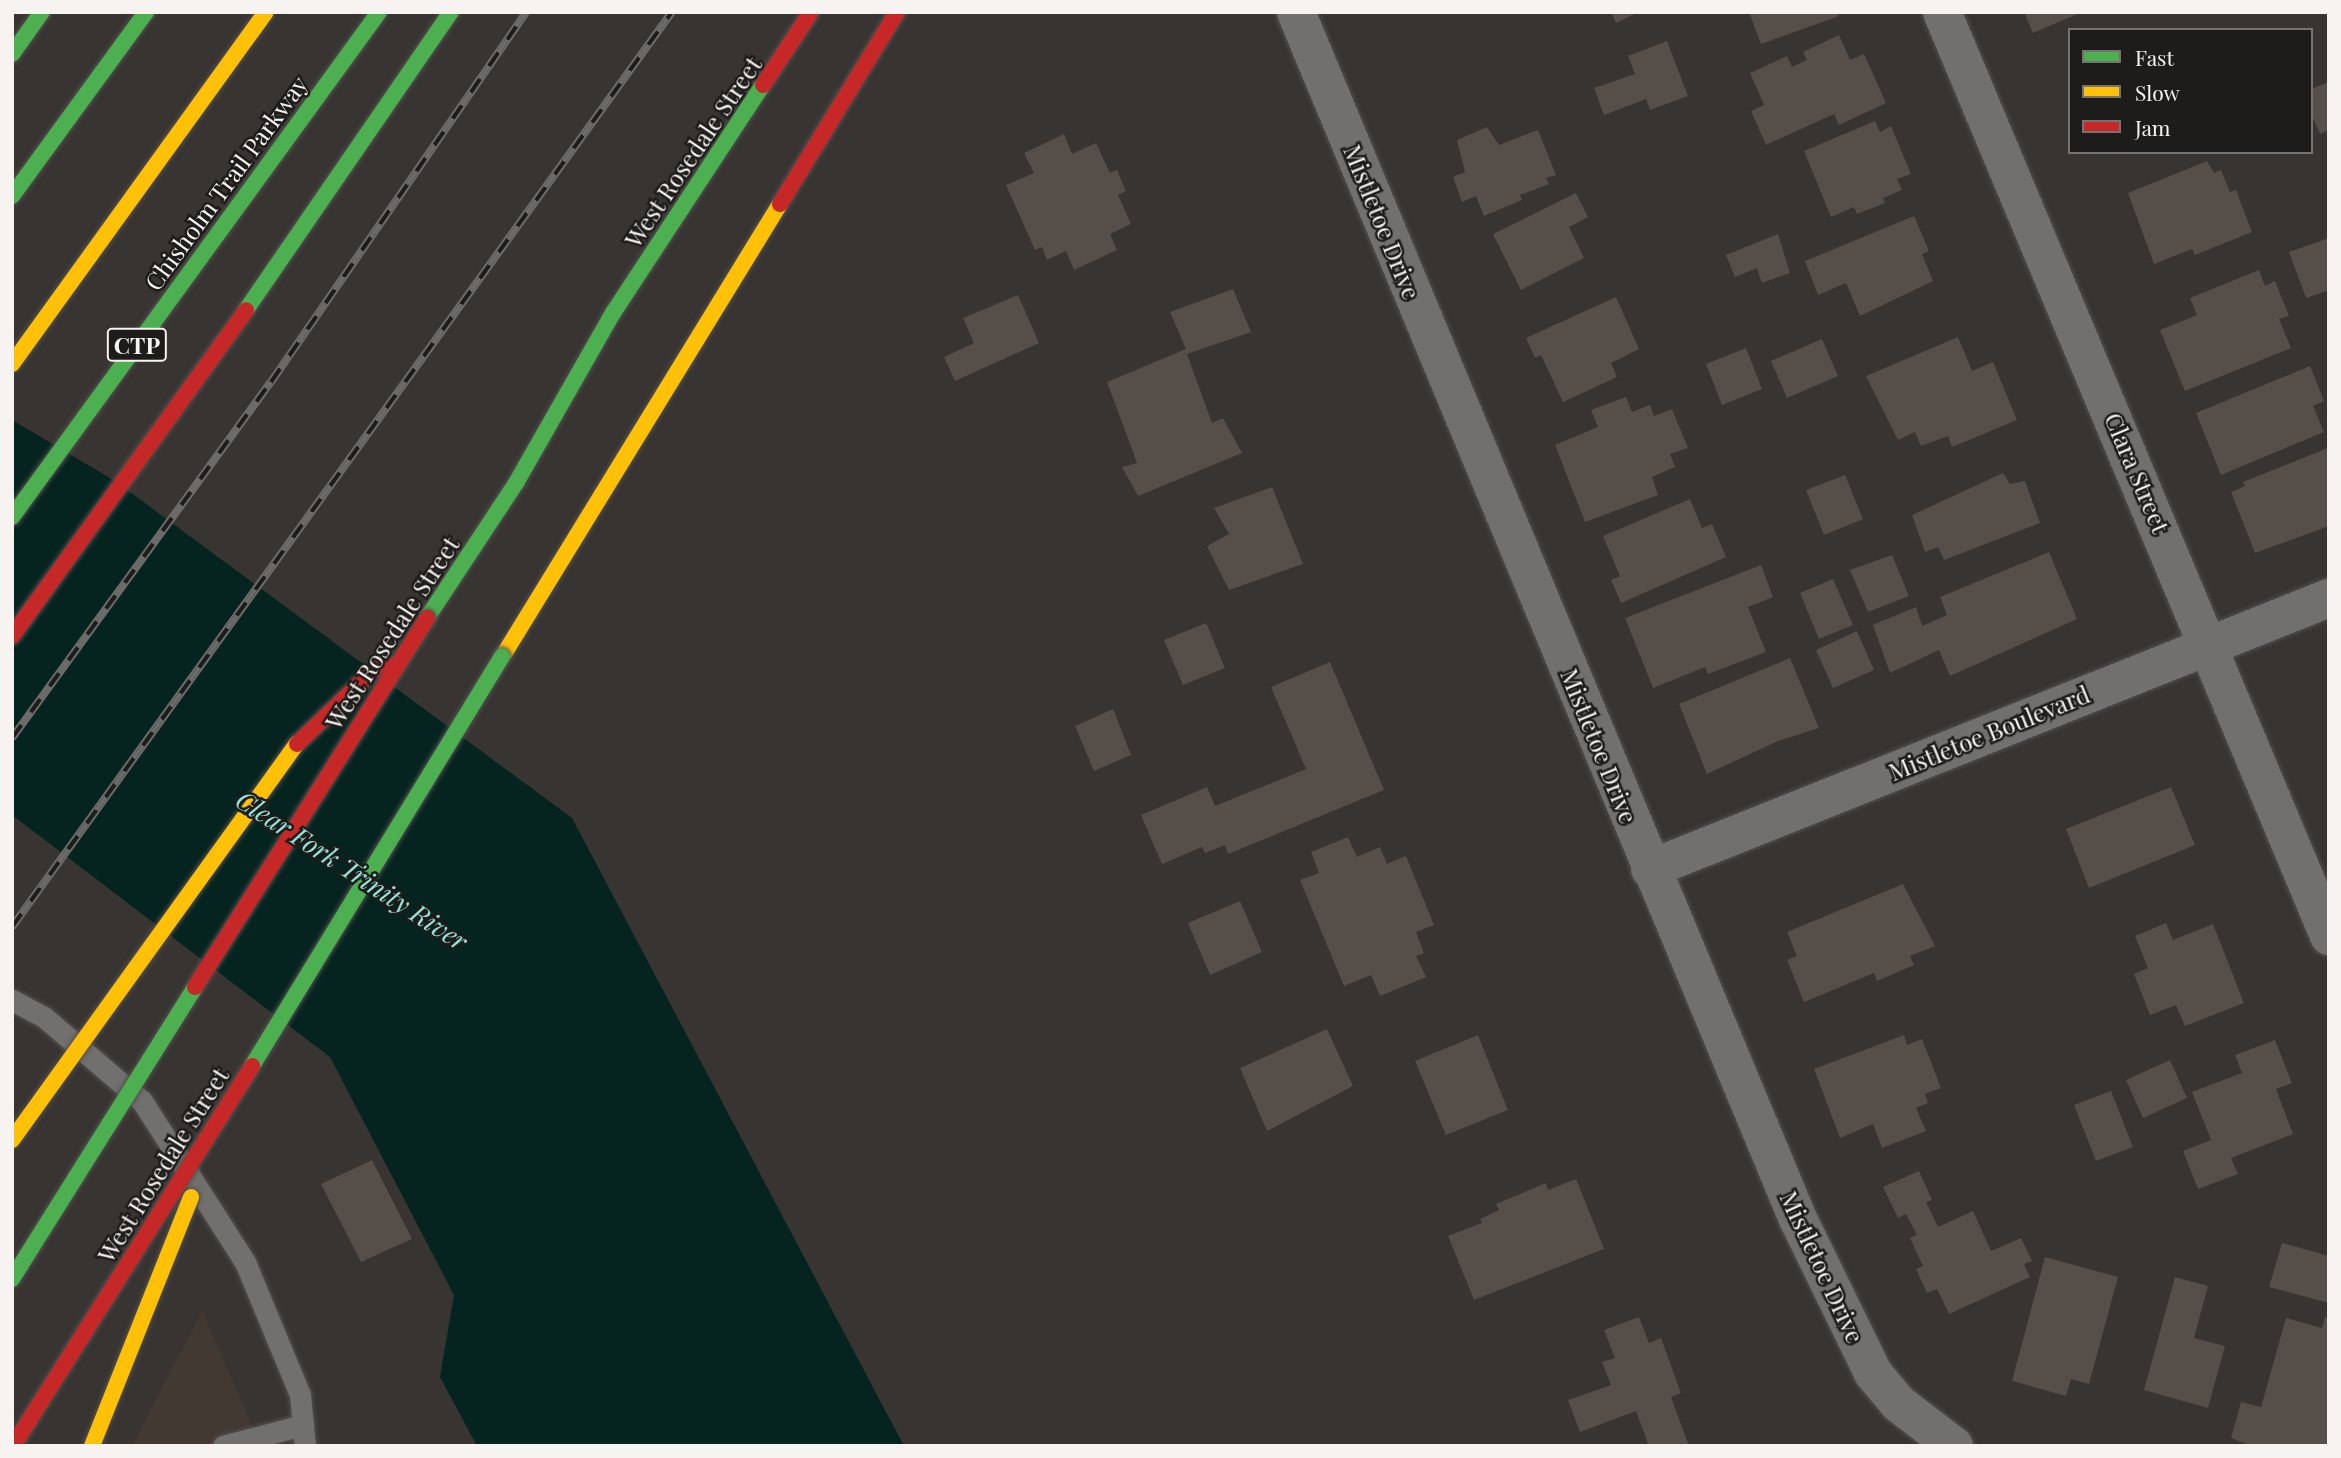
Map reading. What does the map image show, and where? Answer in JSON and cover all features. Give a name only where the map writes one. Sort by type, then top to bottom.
[{"type":"main road","points":[[12,54],[42,12]]},
{"type":"main road","points":[[12,196],[145,12]]},
{"type":"main road","points":[[12,364],[266,12]]},
{"type":"main road","name":"Chisholm Trail Parkway","points":[[12,517],[379,12]]},
{"type":"main road","points":[[12,636],[317,212],[451,12]]},
{"type":"main road","name":"West Rosedale Street","points":[[12,1279],[427,618],[516,483],[613,313],[811,12]]},
{"type":"main road","name":"West Rosedale Street","points":[[13,1446],[224,1113],[897,12]]},
{"type":"main road","points":[[12,1140],[297,744],[427,618]]},
{"type":"main road","points":[[92,1446],[224,1113]]},
{"type":"street","name":"Mistletoe Drive","points":[[1296,12],[1650,869],[1798,1219],[1872,1373],[1899,1404],[1954,1446]]},
{"type":"street","name":"Clara Street","points":[[1942,12],[2210,645],[2329,936]]},
{"type":"street","name":"Mistletoe Boulevard","points":[[1650,869],[2329,598]]},
{"type":"lane","points":[[12,1000],[44,1017],[142,1101],[244,1262],[300,1395],[304,1435],[223,1446]]},
{"type":"shaded area","points":[[202,1311],[261,1446],[132,1446]]},
{"type":"water","name":"Clear Fork Trinity River","points":[[12,420],[115,481],[572,818],[904,1446],[477,1446],[440,1377],[454,1295],[330,1057],[12,815]]},
{"type":"building","points":[[1611,12],[1639,12],[1616,23]]},
{"type":"building","points":[[1749,12],[1837,12],[1839,16],[1761,44]]},
{"type":"building","points":[[2024,12],[2082,12],[2033,33]]},
{"type":"building","points":[[1839,35],[1850,60],[1864,54],[1886,103],[1839,125],[1834,114],[1766,145],[1751,111],[1764,105],[1750,73],[1787,56],[1792,67],[1807,60],[1803,52]]},
{"type":"building","points":[[1667,41],[1688,96],[1650,110],[1646,99],[1604,115],[1594,88],[1635,74],[1628,56]]},
{"type":"building","points":[[2329,82],[2329,130],[2320,134],[2313,118],[2313,88]]},
{"type":"building","points":[[1875,121],[1880,132],[1891,126],[1911,174],[1897,179],[1902,190],[1883,198],[1885,203],[1857,214],[1854,207],[1831,217],[1804,151]]},
{"type":"building","points":[[1487,127],[1499,145],[1538,130],[1556,175],[1546,178],[1549,184],[1520,195],[1522,200],[1484,216],[1476,196],[1462,202],[1453,177],[1465,172],[1457,140]]},
{"type":"building","points":[[1064,134],[1072,154],[1096,143],[1110,173],[1117,170],[1126,191],[1118,195],[1131,224],[1110,234],[1117,250],[1074,270],[1066,251],[1047,260],[1042,247],[1035,250],[1006,185],[1034,173],[1024,153]]},
{"type":"building","points":[[2207,161],[2214,173],[2221,170],[2230,192],[2236,190],[2252,232],[2195,255],[2192,249],[2154,264],[2128,193]]},
{"type":"building","points":[[1576,193],[1588,217],[1569,227],[1584,258],[1521,290],[1493,234]]},
{"type":"building","points":[[1914,216],[1929,251],[1922,254],[1933,281],[1860,316],[1846,283],[1818,295],[1805,261]]},
{"type":"building","points":[[1778,234],[1790,273],[1762,283],[1757,268],[1735,277],[1726,255]]},
{"type":"building","points":[[2329,238],[2329,290],[2306,298],[2289,252]]},
{"type":"building","points":[[2259,270],[2265,286],[2275,281],[2289,316],[2279,319],[2291,348],[2185,391],[2160,330],[2197,315],[2190,298]]},
{"type":"building","points":[[1233,289],[1251,332],[1187,354],[1212,423],[1223,418],[1242,453],[1138,496],[1122,467],[1137,463],[1107,382],[1186,349],[1170,312]]},
{"type":"building","points":[[1018,295],[1039,343],[955,381],[944,357],[974,343],[963,318]]},
{"type":"building","points":[[1616,297],[1639,349],[1611,363],[1617,377],[1563,402],[1541,355],[1535,358],[1526,338]]},
{"type":"building","points":[[1958,337],[1972,371],[1993,362],[2017,420],[1952,447],[1948,436],[1921,446],[1915,432],[1898,440],[1866,376]]},
{"type":"building","points":[[1822,339],[1838,376],[1787,398],[1771,361]]},
{"type":"building","points":[[1746,348],[1762,389],[1722,405],[1706,364]]},
{"type":"building","points":[[2310,366],[2324,401],[2313,406],[2324,432],[2221,475],[2196,413]]},
{"type":"building","points":[[1626,397],[1632,412],[1650,405],[1654,416],[1672,409],[1688,448],[1670,454],[1675,467],[1652,477],[1658,495],[1585,522],[1555,445],[1598,427],[1591,410]]},
{"type":"building","points":[[2328,448],[2329,526],[2255,553],[2231,492],[2245,486],[2243,482]]},
{"type":"building","points":[[2003,473],[2010,484],[2025,481],[2040,523],[1944,560],[1938,547],[1925,552],[1912,515]]},
{"type":"building","points":[[1845,475],[1863,519],[1824,535],[1806,490]]},
{"type":"building","points":[[1272,487],[1303,564],[1229,590],[1207,546],[1229,534],[1214,508]]},
{"type":"building","points":[[1690,499],[1702,528],[1712,524],[1726,557],[1621,603],[1611,580],[1620,576],[1603,536]]},
{"type":"building","points":[[2049,552],[2077,619],[1950,676],[1939,650],[1890,673],[1873,625],[1916,607],[1922,626],[1947,615],[1940,597]]},
{"type":"building","points":[[1892,555],[1909,596],[1868,612],[1850,570]]},
{"type":"building","points":[[1761,565],[1773,597],[1748,607],[1766,652],[1708,674],[1705,667],[1653,688],[1625,618]]},
{"type":"building","points":[[1833,579],[1853,625],[1819,639],[1800,593]]},
{"type":"building","points":[[1206,623],[1225,668],[1183,685],[1164,640]]},
{"type":"building","points":[[1857,631],[1874,670],[1833,688],[1816,650]]},
{"type":"building","points":[[1790,658],[1819,728],[1778,741],[1707,774],[1679,704]]},
{"type":"building","points":[[1330,662],[1384,790],[1228,854],[1225,845],[1205,853],[1202,847],[1162,864],[1141,815],[1207,787],[1215,806],[1306,769],[1271,687]]},
{"type":"building","points":[[1113,709],[1131,755],[1094,771],[1075,726]]},
{"type":"building","points":[[2171,787],[2195,845],[2089,888],[2066,829]]},
{"type":"building","points":[[1348,837],[1357,857],[1380,847],[1387,864],[1406,856],[1434,925],[1416,932],[1424,953],[1416,956],[1426,977],[1380,996],[1371,975],[1344,986],[1300,880],[1319,873],[1311,852]]},
{"type":"building","points":[[1903,884],[1935,946],[1910,956],[1914,965],[1877,981],[1874,973],[1804,1002],[1787,960],[1797,956],[1787,932]]},
{"type":"building","points":[[1240,901],[1262,952],[1210,975],[1188,923]]},
{"type":"building","points":[[2166,923],[2173,940],[2213,924],[2244,1003],[2185,1026],[2176,1005],[2150,1015],[2134,974],[2148,968],[2135,936]]},
{"type":"building","points":[[1327,1029],[1353,1086],[1267,1131],[1240,1068]]},
{"type":"building","points":[[1478,1035],[1508,1110],[1446,1135],[1415,1061]]},
{"type":"building","points":[[1904,1035],[1907,1045],[1922,1039],[1941,1088],[1925,1094],[1928,1103],[1916,1108],[1926,1131],[1882,1148],[1873,1124],[1840,1138],[1814,1069]]},
{"type":"building","points":[[2275,1040],[2292,1083],[2276,1089],[2293,1134],[2231,1158],[2238,1174],[2198,1189],[2183,1151],[2211,1140],[2192,1092],[2242,1073],[2235,1055]]},
{"type":"building","points":[[2170,1060],[2187,1098],[2143,1118],[2126,1080]]},
{"type":"building","points":[[2111,1091],[2133,1147],[2096,1161],[2074,1105]]},
{"type":"building","points":[[372,1160],[412,1239],[361,1262],[321,1184]]},
{"type":"building","points":[[1919,1171],[1932,1200],[1926,1202],[1938,1227],[1973,1211],[1991,1251],[2021,1238],[2032,1261],[2024,1264],[2030,1277],[1949,1314],[1937,1289],[1927,1293],[1916,1269],[1923,1266],[1910,1238],[1917,1235],[1906,1214],[1898,1218],[1883,1187]]},
{"type":"building","points":[[1576,1179],[1604,1249],[1474,1300],[1448,1236],[1482,1223],[1480,1219],[1499,1210],[1496,1204],[1546,1183],[1548,1190]]},
{"type":"building","points":[[2282,1243],[2329,1256],[2329,1303],[2269,1287]]},
{"type":"building","points":[[2045,1257],[2118,1277],[2089,1384],[2071,1379],[2066,1396],[2012,1381]]},
{"type":"building","points":[[2175,1277],[2208,1286],[2194,1338],[2225,1346],[2208,1408],[2144,1390]]},
{"type":"building","points":[[1639,1317],[1649,1343],[1661,1338],[1681,1393],[1671,1397],[1689,1446],[1649,1446],[1636,1411],[1580,1432],[1568,1400],[1611,1385],[1602,1362],[1615,1358],[1604,1330]]},
{"type":"building","points":[[2325,1317],[2329,1318],[2329,1446],[2252,1446],[2231,1438],[2241,1402],[2261,1407],[2286,1318],[2322,1328]]},
{"type":"railway","points":[[12,738],[271,382],[526,12]]},
{"type":"railway","points":[[12,927],[672,12]]},
{"type":"traffic: fast","points":[[12,54],[42,12]]},
{"type":"traffic: fast","points":[[12,196],[146,12]]},
{"type":"traffic: fast","points":[[12,517],[379,12]]},
{"type":"traffic: fast","points":[[246,310],[451,12]]},
{"type":"traffic: fast","points":[[427,618],[516,483],[613,313],[763,85]]},
{"type":"traffic: fast","points":[[252,1066],[502,656]]},
{"type":"traffic: fast","points":[[12,1279],[195,987]]},
{"type":"traffic: slow","points":[[12,364],[266,12]]},
{"type":"traffic: slow","points":[[504,654],[780,204]]},
{"type":"traffic: slow","points":[[12,1140],[297,744]]},
{"type":"traffic: slow","points":[[92,1446],[191,1197]]},
{"type":"traffic: jam","points":[[763,85],[811,12]]},
{"type":"traffic: jam","points":[[780,204],[897,12]]},
{"type":"traffic: jam","points":[[12,636],[246,310]]},
{"type":"traffic: jam","points":[[195,987],[427,618]]},
{"type":"traffic: jam","points":[[297,744],[383,661]]},
{"type":"traffic: jam","points":[[13,1446],[252,1066]]}]
